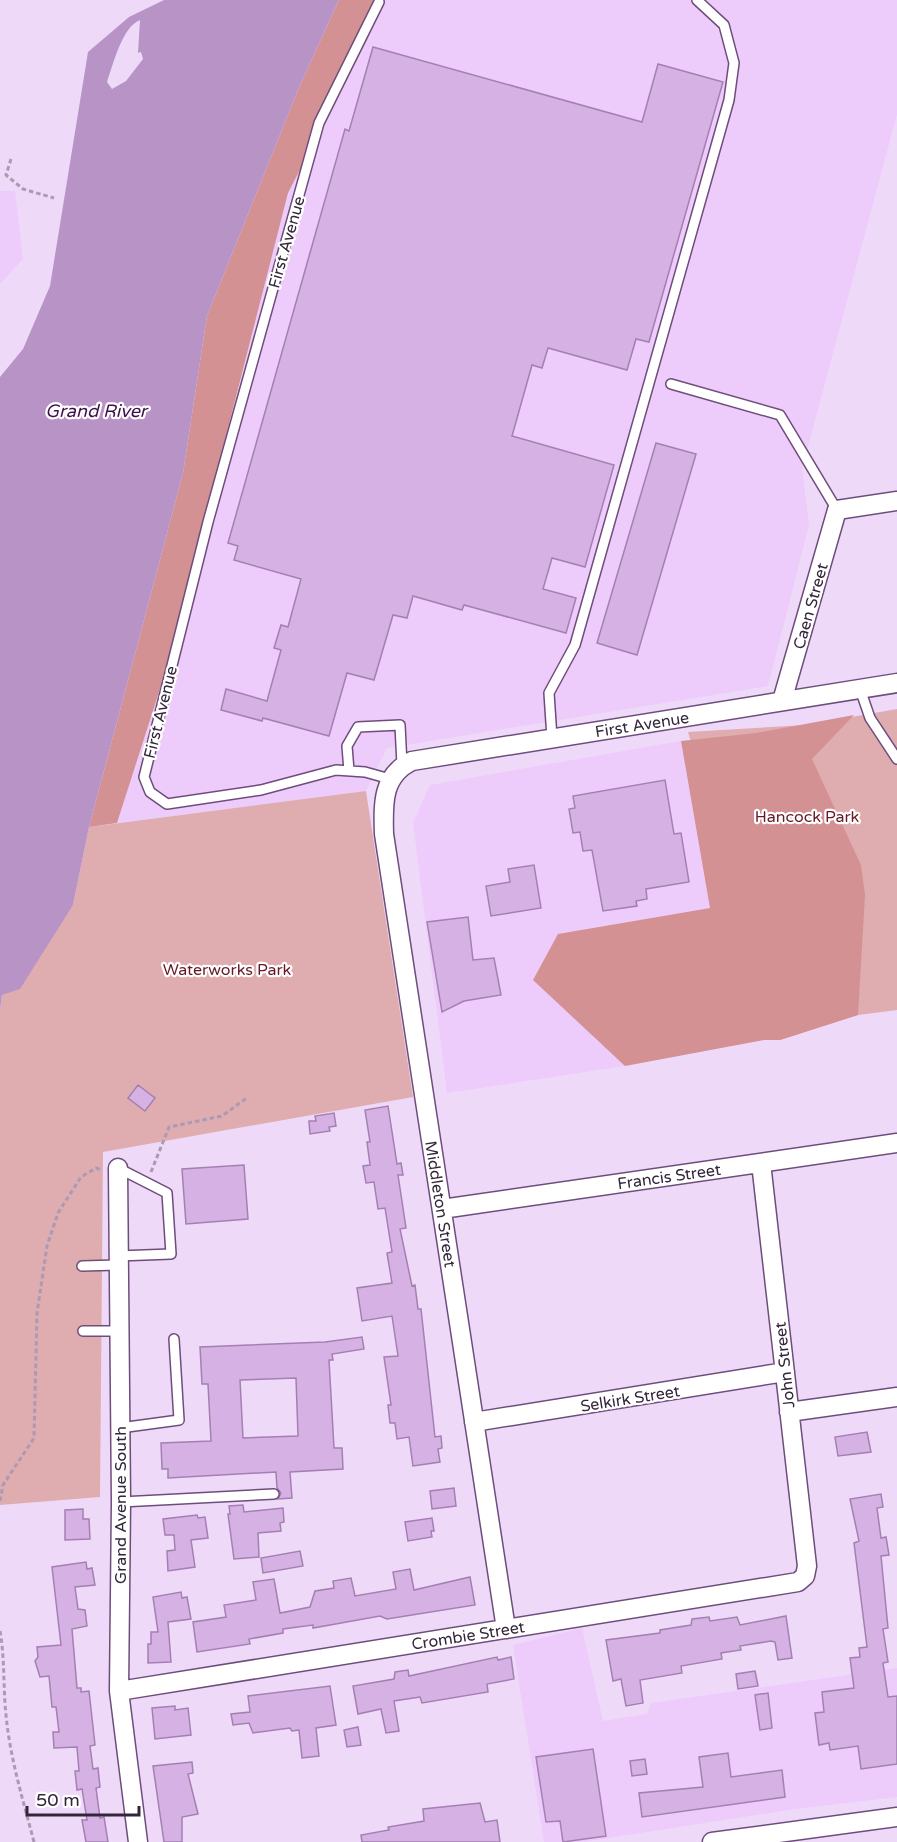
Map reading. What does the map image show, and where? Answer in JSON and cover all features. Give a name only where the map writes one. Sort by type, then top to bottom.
[{"type":"street","points":[[837,510],[897,501]]},
{"type":"street","name":"Caen Street","points":[[782,701],[837,510]]},
{"type":"street","name":"First Avenue","points":[[396,772],[412,761],[897,683]]},
{"type":"street","name":"Middleton Street","points":[[396,772],[384,799],[384,834],[506,1629]]},
{"type":"street","name":"Francis Street","points":[[442,1209],[897,1143]]},
{"type":"street","name":"John Street","points":[[761,1163],[807,1566]]},
{"type":"street","name":"Grand Avenue South","points":[[118,1171],[121,1503],[119,1691],[138,1842]]},
{"type":"street","name":"Selkirk Street","points":[[474,1422],[785,1372]]},
{"type":"street","points":[[789,1412],[897,1397]]},
{"type":"street","name":"Crombie Street","points":[[119,1691],[798,1582],[805,1576],[807,1566]]},
{"type":"street","points":[[712,1842],[771,1838],[897,1817]]},
{"type":"lane","points":[[552,738],[549,693],[575,645],[729,100],[734,63],[724,25],[697,0]]},
{"type":"lane","name":"First Avenue","points":[[379,2],[319,123],[208,522],[144,777],[150,792],[167,804],[261,790],[336,770],[396,772]]},
{"type":"lane","points":[[671,384],[780,415],[837,510]]},
{"type":"lane","points":[[860,689],[870,718],[897,759]]},
{"type":"lane","points":[[350,771],[347,746],[358,727],[400,725],[396,772]]},
{"type":"lane","points":[[82,1266],[171,1254],[167,1193],[147,1182],[118,1171]]},
{"type":"lane","points":[[83,1331],[119,1330]]},
{"type":"lane","points":[[120,1428],[179,1420],[174,1339]]},
{"type":"lane","points":[[121,1503],[274,1494]]},
{"type":"path","points":[[11,159],[6,175],[22,189],[54,198]]},
{"type":"path","points":[[147,1182],[169,1127],[222,1116],[248,1097]]},
{"type":"path","points":[[0,1501],[3,1485],[34,1438],[37,1313],[47,1246],[58,1213],[81,1177],[96,1168],[118,1171]]},
{"type":"path","points":[[0,1631],[4,1652],[6,1716],[15,1768],[34,1842]]},
{"type":"shaded area","points":[[377,0],[897,0],[897,114],[802,469],[809,525],[768,686],[387,748],[366,791],[117,823],[167,667],[288,193],[368,38]]},
{"type":"shaded area","points":[[0,191],[15,191],[23,259],[0,284]]},
{"type":"shaded area","points":[[681,741],[710,908],[598,927],[625,1066],[447,1093],[413,823],[430,785]]},
{"type":"shaded area","points":[[582,1628],[603,1721],[647,1714],[651,1703],[897,1668],[897,1797],[795,1809],[583,1842],[544,1842],[513,1645]]},
{"type":"green space","points":[[339,0],[377,0],[368,38],[288,193],[167,667],[117,823],[89,827],[183,473],[207,316],[300,85]]},
{"type":"green space","name":"Hancock Park","points":[[897,709],[897,1010],[858,1015],[780,1040],[688,732],[806,725]]},
{"type":"green space","points":[[854,715],[812,759],[861,865],[865,895],[858,1015],[780,1040],[764,1040],[625,1066],[533,980],[558,934],[710,908],[681,741],[756,733]]},
{"type":"green space","name":"Waterworks Park","points":[[366,791],[413,1097],[103,1152],[100,1497],[0,1505],[0,1010],[2,995],[73,905],[89,827]]},
{"type":"water","name":"Grand River","points":[[164,0],[339,0],[300,85],[207,316],[183,473],[89,827],[73,905],[20,989],[2,995],[0,1010],[0,377],[23,349],[50,286],[88,52],[129,17]],"holes":[[[140,20],[138,53],[141,52],[143,59],[126,81],[112,89],[107,82],[119,47],[128,30]]]},
{"type":"building","points":[[373,47],[642,122],[658,64],[723,82],[649,342],[636,339],[627,370],[548,348],[542,368],[532,365],[512,436],[614,465],[585,567],[552,558],[543,589],[576,598],[566,633],[464,605],[462,610],[413,596],[407,618],[393,615],[374,680],[347,673],[329,736],[263,718],[262,721],[221,710],[226,689],[267,701],[281,650],[274,648],[281,625],[288,627],[301,579],[234,560],[238,546],[228,543],[345,129],[349,131]]},
{"type":"building","points":[[656,443],[696,454],[637,655],[597,643]]},
{"type":"building","points":[[665,780],[674,834],[681,833],[689,882],[646,889],[647,899],[636,901],[637,906],[603,911],[592,850],[583,851],[580,832],[573,833],[569,809],[575,808],[573,796]]},
{"type":"building","points":[[534,865],[541,908],[491,916],[486,886],[510,882],[508,869]]},
{"type":"building","points":[[468,917],[473,960],[494,958],[501,995],[464,1001],[442,1012],[427,922]]},
{"type":"building","points":[[138,1085],[155,1098],[145,1111],[128,1098]]},
{"type":"building","points":[[388,1106],[397,1164],[401,1163],[403,1175],[398,1175],[406,1228],[400,1229],[412,1286],[415,1285],[418,1309],[421,1309],[435,1437],[441,1436],[442,1448],[438,1449],[440,1462],[413,1466],[409,1437],[397,1439],[395,1423],[390,1423],[388,1405],[391,1405],[384,1357],[398,1356],[392,1316],[362,1321],[357,1288],[392,1283],[387,1253],[392,1252],[385,1208],[378,1209],[374,1182],[366,1183],[363,1166],[370,1165],[367,1142],[370,1142],[365,1110]]},
{"type":"building","points":[[334,1113],[336,1126],[329,1127],[330,1131],[310,1134],[309,1121],[316,1121],[315,1116]]},
{"type":"building","points":[[244,1165],[248,1219],[186,1224],[182,1169]]},
{"type":"building","points":[[362,1337],[364,1349],[332,1354],[333,1360],[329,1360],[334,1448],[342,1448],[343,1469],[290,1472],[292,1498],[278,1499],[281,1493],[277,1488],[276,1472],[168,1478],[168,1469],[162,1469],[161,1443],[211,1441],[208,1384],[202,1384],[200,1347],[325,1342]],"holes":[[[296,1378],[298,1436],[243,1438],[240,1380]]]},
{"type":"building","points":[[867,1432],[871,1452],[838,1456],[835,1437]]},
{"type":"building","points":[[454,1488],[456,1506],[432,1509],[430,1491]]},
{"type":"building","points":[[881,1494],[883,1507],[877,1508],[881,1538],[886,1537],[889,1555],[881,1556],[888,1628],[883,1629],[888,1662],[883,1663],[888,1697],[897,1696],[897,1764],[861,1769],[858,1746],[830,1750],[829,1743],[819,1745],[815,1713],[824,1712],[822,1692],[854,1688],[850,1658],[860,1657],[859,1648],[867,1647],[854,1543],[859,1541],[850,1499]]},
{"type":"building","points":[[243,1505],[244,1512],[283,1508],[284,1522],[280,1523],[281,1531],[258,1533],[259,1557],[234,1559],[229,1506]]},
{"type":"building","points":[[83,1509],[83,1519],[89,1519],[90,1539],[65,1540],[65,1510]]},
{"type":"building","points":[[197,1515],[198,1518],[205,1517],[208,1538],[191,1540],[195,1567],[168,1571],[167,1551],[175,1550],[174,1535],[165,1535],[163,1519]]},
{"type":"building","points":[[432,1518],[434,1531],[431,1531],[432,1537],[408,1541],[405,1522]]},
{"type":"building","points":[[300,1551],[303,1566],[263,1573],[261,1558]]},
{"type":"building","points":[[86,1562],[87,1569],[92,1568],[95,1585],[75,1587],[78,1609],[85,1610],[87,1626],[72,1629],[77,1688],[81,1688],[81,1692],[89,1691],[95,1745],[90,1746],[93,1769],[98,1768],[100,1787],[96,1788],[100,1818],[104,1817],[108,1842],[86,1842],[82,1820],[87,1820],[82,1789],[77,1790],[75,1771],[79,1771],[77,1747],[54,1748],[53,1732],[59,1732],[56,1707],[52,1707],[49,1676],[40,1677],[35,1661],[38,1657],[37,1647],[61,1645],[52,1567]]},
{"type":"building","points":[[410,1569],[414,1590],[470,1577],[475,1605],[387,1619],[380,1616],[313,1628],[313,1625],[283,1629],[283,1633],[249,1639],[250,1644],[197,1652],[193,1622],[226,1617],[224,1605],[256,1600],[253,1582],[274,1579],[280,1613],[310,1607],[315,1591],[334,1588],[333,1581],[351,1578],[355,1596],[396,1589],[393,1572]]},
{"type":"building","points":[[181,1592],[182,1598],[187,1597],[191,1619],[168,1622],[171,1662],[148,1663],[148,1644],[151,1644],[151,1632],[158,1632],[153,1597]]},
{"type":"building","points":[[786,1616],[792,1658],[778,1660],[775,1642],[771,1641],[740,1646],[741,1650],[721,1653],[722,1659],[681,1666],[682,1673],[640,1680],[643,1703],[626,1706],[621,1679],[613,1681],[606,1640],[660,1633],[660,1630],[691,1625],[692,1619],[709,1617],[710,1621],[737,1617],[740,1625]]},
{"type":"building","points":[[497,1657],[498,1660],[511,1657],[514,1679],[487,1684],[488,1692],[422,1703],[420,1697],[394,1701],[399,1731],[386,1733],[381,1709],[358,1714],[353,1686],[394,1679],[395,1672],[408,1670],[409,1676]]},
{"type":"building","points":[[755,1671],[758,1686],[738,1689],[736,1674]]},
{"type":"building","points":[[330,1686],[336,1725],[316,1728],[319,1756],[302,1758],[299,1730],[292,1731],[290,1728],[253,1733],[249,1723],[233,1725],[231,1714],[250,1712],[248,1696]]},
{"type":"building","points":[[768,1693],[772,1728],[760,1730],[755,1695]]},
{"type":"building","points":[[175,1706],[175,1710],[188,1708],[191,1735],[155,1739],[152,1708]]},
{"type":"building","points":[[358,1727],[361,1745],[347,1747],[344,1730]]},
{"type":"building","points":[[593,1749],[606,1836],[563,1842],[560,1821],[546,1822],[536,1757]]},
{"type":"building","points":[[728,1753],[731,1777],[782,1770],[785,1797],[642,1817],[639,1793],[703,1787],[699,1757]]},
{"type":"building","points":[[645,1759],[647,1774],[632,1776],[630,1761]]},
{"type":"building","points":[[192,1762],[193,1773],[188,1774],[198,1814],[182,1817],[182,1842],[164,1842],[153,1766]]},
{"type":"building","points":[[480,1803],[485,1822],[497,1820],[500,1842],[362,1842],[361,1835],[389,1830],[388,1827],[424,1821],[423,1809]]}]
